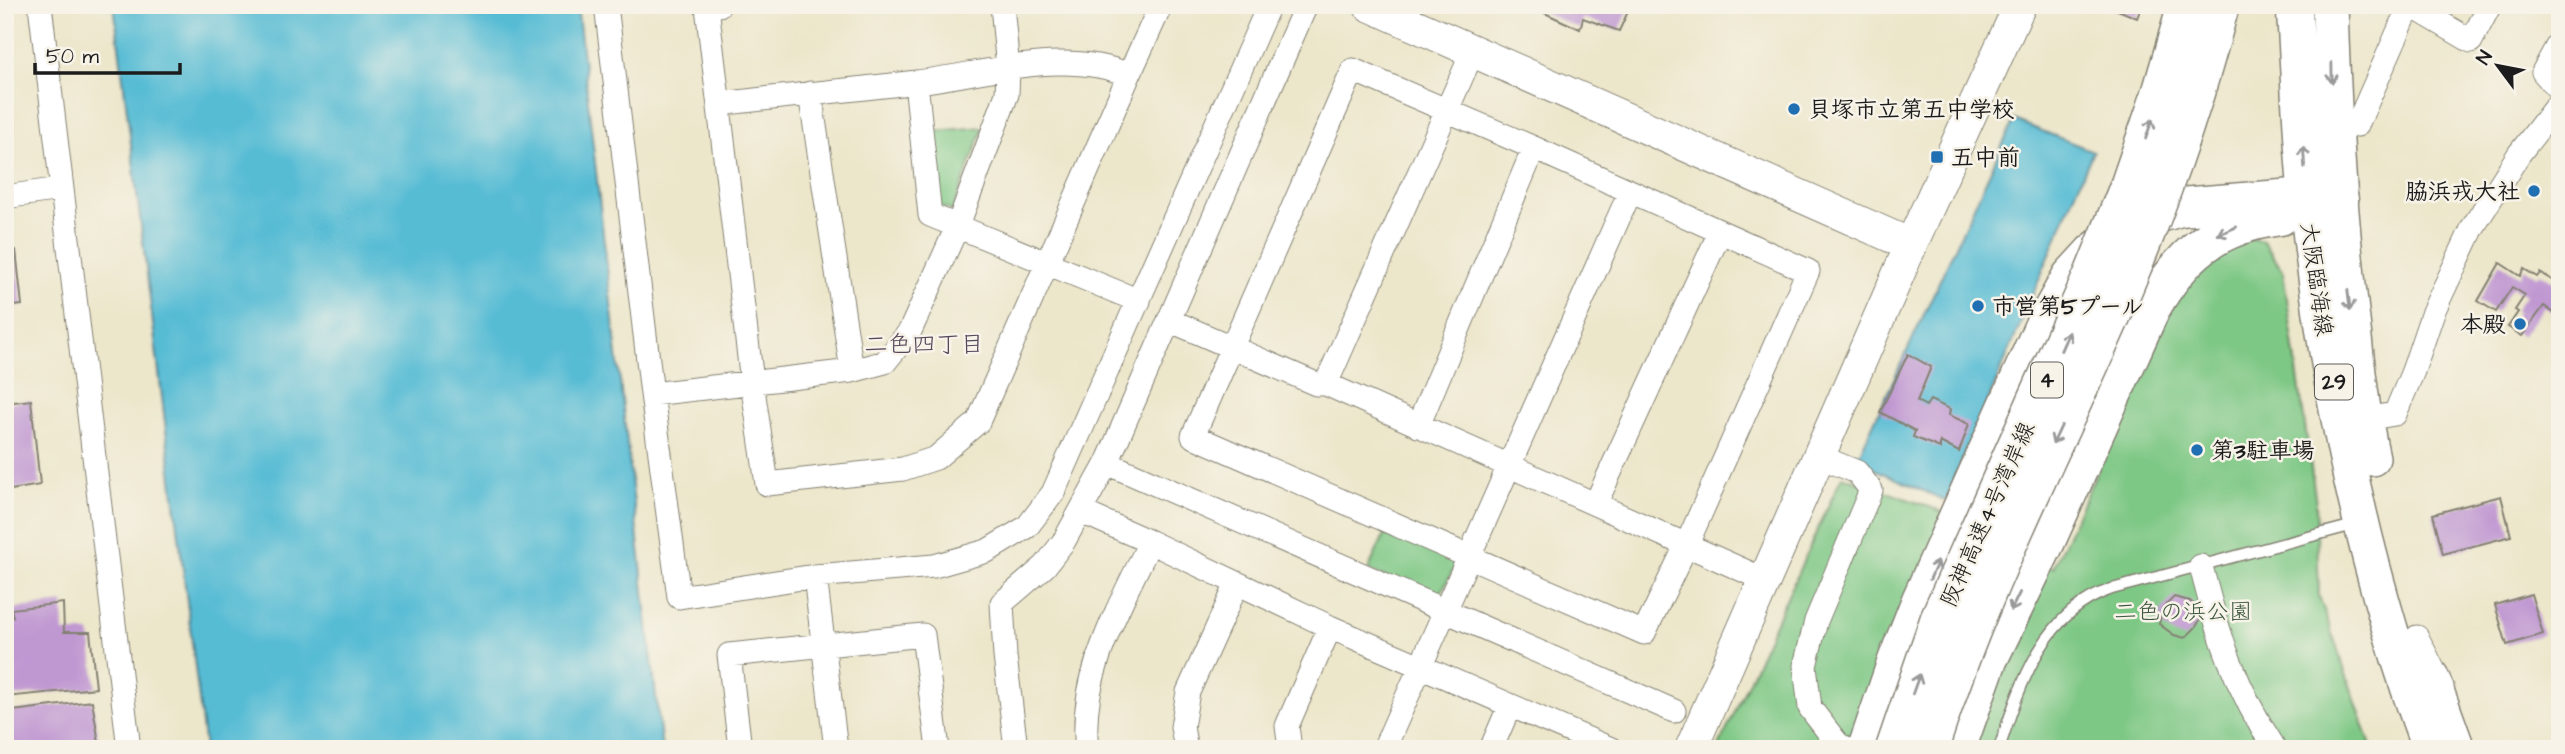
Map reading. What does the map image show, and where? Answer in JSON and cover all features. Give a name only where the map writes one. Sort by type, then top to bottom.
[{"type":"highway","name":"阪神高速4号湾岸線","points":[[1895,749],[1941,615],[2054,366],[2115,222],[2162,91],[2187,5]]},
{"type":"highway","name":"阪神高速4号湾岸線","points":[[1929,749],[1973,624],[2127,277],[2191,104],[2220,5]]},
{"type":"highway","points":[[1867,749],[1921,600],[2044,325],[2071,276],[2093,253],[2118,233],[2147,217],[2180,206],[2318,203]]},
{"type":"highway","points":[[1956,749],[1987,662],[2046,541],[2151,308],[2166,282],[2198,247],[2219,234],[2318,203]]},
{"type":"main road","name":"大阪臨海線","points":[[2294,5],[2318,203],[2353,422],[2368,557],[2394,645],[2430,749]]},
{"type":"main road","name":"大阪臨海線","points":[[2318,203],[2333,111],[2330,5]]},
{"type":"main road","name":"大阪臨海線","points":[[2353,422],[2417,637],[2457,749]]},
{"type":"street","points":[[40,5],[129,749]]},
{"type":"street","points":[[606,5],[679,597],[815,576],[934,566],[987,551],[1027,527],[1053,493],[1269,5]]},
{"type":"street","points":[[719,5],[707,7],[752,382],[767,484],[904,469],[936,458],[978,422],[1161,5]]},
{"type":"street","points":[[652,394],[852,372],[885,362],[910,331],[958,225],[1007,94],[1008,69],[1002,5]]},
{"type":"street","points":[[1016,749],[1002,603],[1045,566],[1082,512],[1107,463],[1306,5]]},
{"type":"street","points":[[1369,5],[1911,245]]},
{"type":"street","points":[[1691,749],[1911,245],[2020,5]]},
{"type":"street","points":[[2357,125],[2410,5],[2471,41],[2490,5]]},
{"type":"street","points":[[2560,41],[2543,72],[2560,92]]},
{"type":"street","points":[[1326,384],[1473,51]]},
{"type":"street","points":[[719,104],[916,82],[1057,62],[1101,65],[1129,75]]},
{"type":"street","points":[[1353,70],[1534,148],[1808,271],[1687,544],[1644,633],[1193,436],[1353,70]]},
{"type":"street","points":[[916,82],[930,215],[1139,301]]},
{"type":"street","points":[[810,93],[852,372]]},
{"type":"street","points":[[2415,749],[2365,586],[2350,526],[2353,422],[2395,414],[2433,312],[2473,227],[2519,154],[2560,101]]},
{"type":"street","points":[[1418,426],[1534,148]]},
{"type":"street","points":[[5,197],[61,189]]},
{"type":"street","points":[[1384,749],[1630,192]]},
{"type":"street","points":[[1596,503],[1720,232]]},
{"type":"street","points":[[1169,320],[1316,384],[1326,384],[1765,580]]},
{"type":"street","points":[[1818,456],[1857,472],[1871,490],[1816,621],[1805,666],[1810,708],[1837,743],[1845,749]]},
{"type":"street","points":[[1107,463],[1674,711]]},
{"type":"street","points":[[1082,512],[1330,627],[1604,747]]},
{"type":"street","points":[[1087,749],[1085,733],[1092,679],[1108,630],[1150,542]]},
{"type":"street","points":[[2201,566],[2215,623],[2238,685],[2275,749]]},
{"type":"street","points":[[815,576],[836,749]]},
{"type":"street","points":[[1186,749],[1182,727],[1188,692],[1237,584]]},
{"type":"street","points":[[1290,749],[1287,726],[1330,627]]},
{"type":"street","points":[[740,749],[729,655],[923,635],[938,749]]},
{"type":"street","points":[[2417,637],[2472,749]]},
{"type":"street","points":[[1491,749],[1510,705]]},
{"type":"lane","points":[[1999,749],[2043,641],[2060,619],[2079,604],[2097,594],[2350,526]]},
{"type":"green space","points":[[984,127],[952,211],[939,206],[933,131]]},
{"type":"green space","name":"二色の浜公園","points":[[2242,237],[2263,241],[2283,271],[2316,503],[2319,596],[2372,749],[1718,749],[1842,476],[1938,510],[2053,568],[2189,269]]},
{"type":"green space","points":[[1386,531],[1458,561],[1438,599],[1368,570]]},
{"type":"water","points":[[114,5],[577,5],[662,749],[205,749]]},
{"type":"water","name":"市営第5プール","points":[[2014,120],[2093,151],[1946,501],[1856,461]]},
{"type":"building","points":[[1527,5],[1631,5],[1619,31],[1583,18],[1580,29]]},
{"type":"building","points":[[2106,5],[2142,5],[2137,18]]},
{"type":"building","points":[[5,69],[14,133],[5,136]]},
{"type":"building","points":[[16,250],[22,305],[5,307],[5,251]]},
{"type":"building","points":[[2500,263],[2520,276],[2524,269],[2537,277],[2540,273],[2555,282],[2553,287],[2560,291],[2560,304],[2554,313],[2544,306],[2522,336],[2508,327],[2525,295],[2512,287],[2496,312],[2478,301]]},
{"type":"building","points":[[1908,354],[1931,367],[1917,401],[1926,406],[1930,400],[1950,409],[1949,415],[1969,424],[1959,452],[1940,442],[1940,448],[1913,437],[1915,431],[1880,412]]},
{"type":"building","points":[[31,400],[40,485],[5,491],[5,403]]},
{"type":"building","points":[[2501,496],[2511,536],[2443,554],[2433,514]]},
{"type":"building","points":[[2531,594],[2543,634],[2507,645],[2495,605]]},
{"type":"building","points":[[2174,597],[2190,601],[2203,614],[2196,627],[2185,638],[2174,635],[2159,624],[2162,609]]},
{"type":"building","points":[[63,603],[64,632],[90,632],[96,688],[5,697],[5,618],[13,617],[11,609]]},
{"type":"building","points":[[92,701],[100,749],[5,749],[5,712]]},
{"type":"place","name":"貝塚市立第五中学校","points":[[1794,109]]},
{"type":"place","name":"五中前","points":[[1937,157]]},
{"type":"place","name":"脇浜戎大社","points":[[2534,191]]},
{"type":"place","name":"市営第5プール","points":[[1978,306]]},
{"type":"place","name":"本殿","points":[[2520,324]]},
{"type":"place","name":"第3駐車場","points":[[2197,450]]},
{"type":"district","name":"二色四丁目","points":[[924,344]]}]
